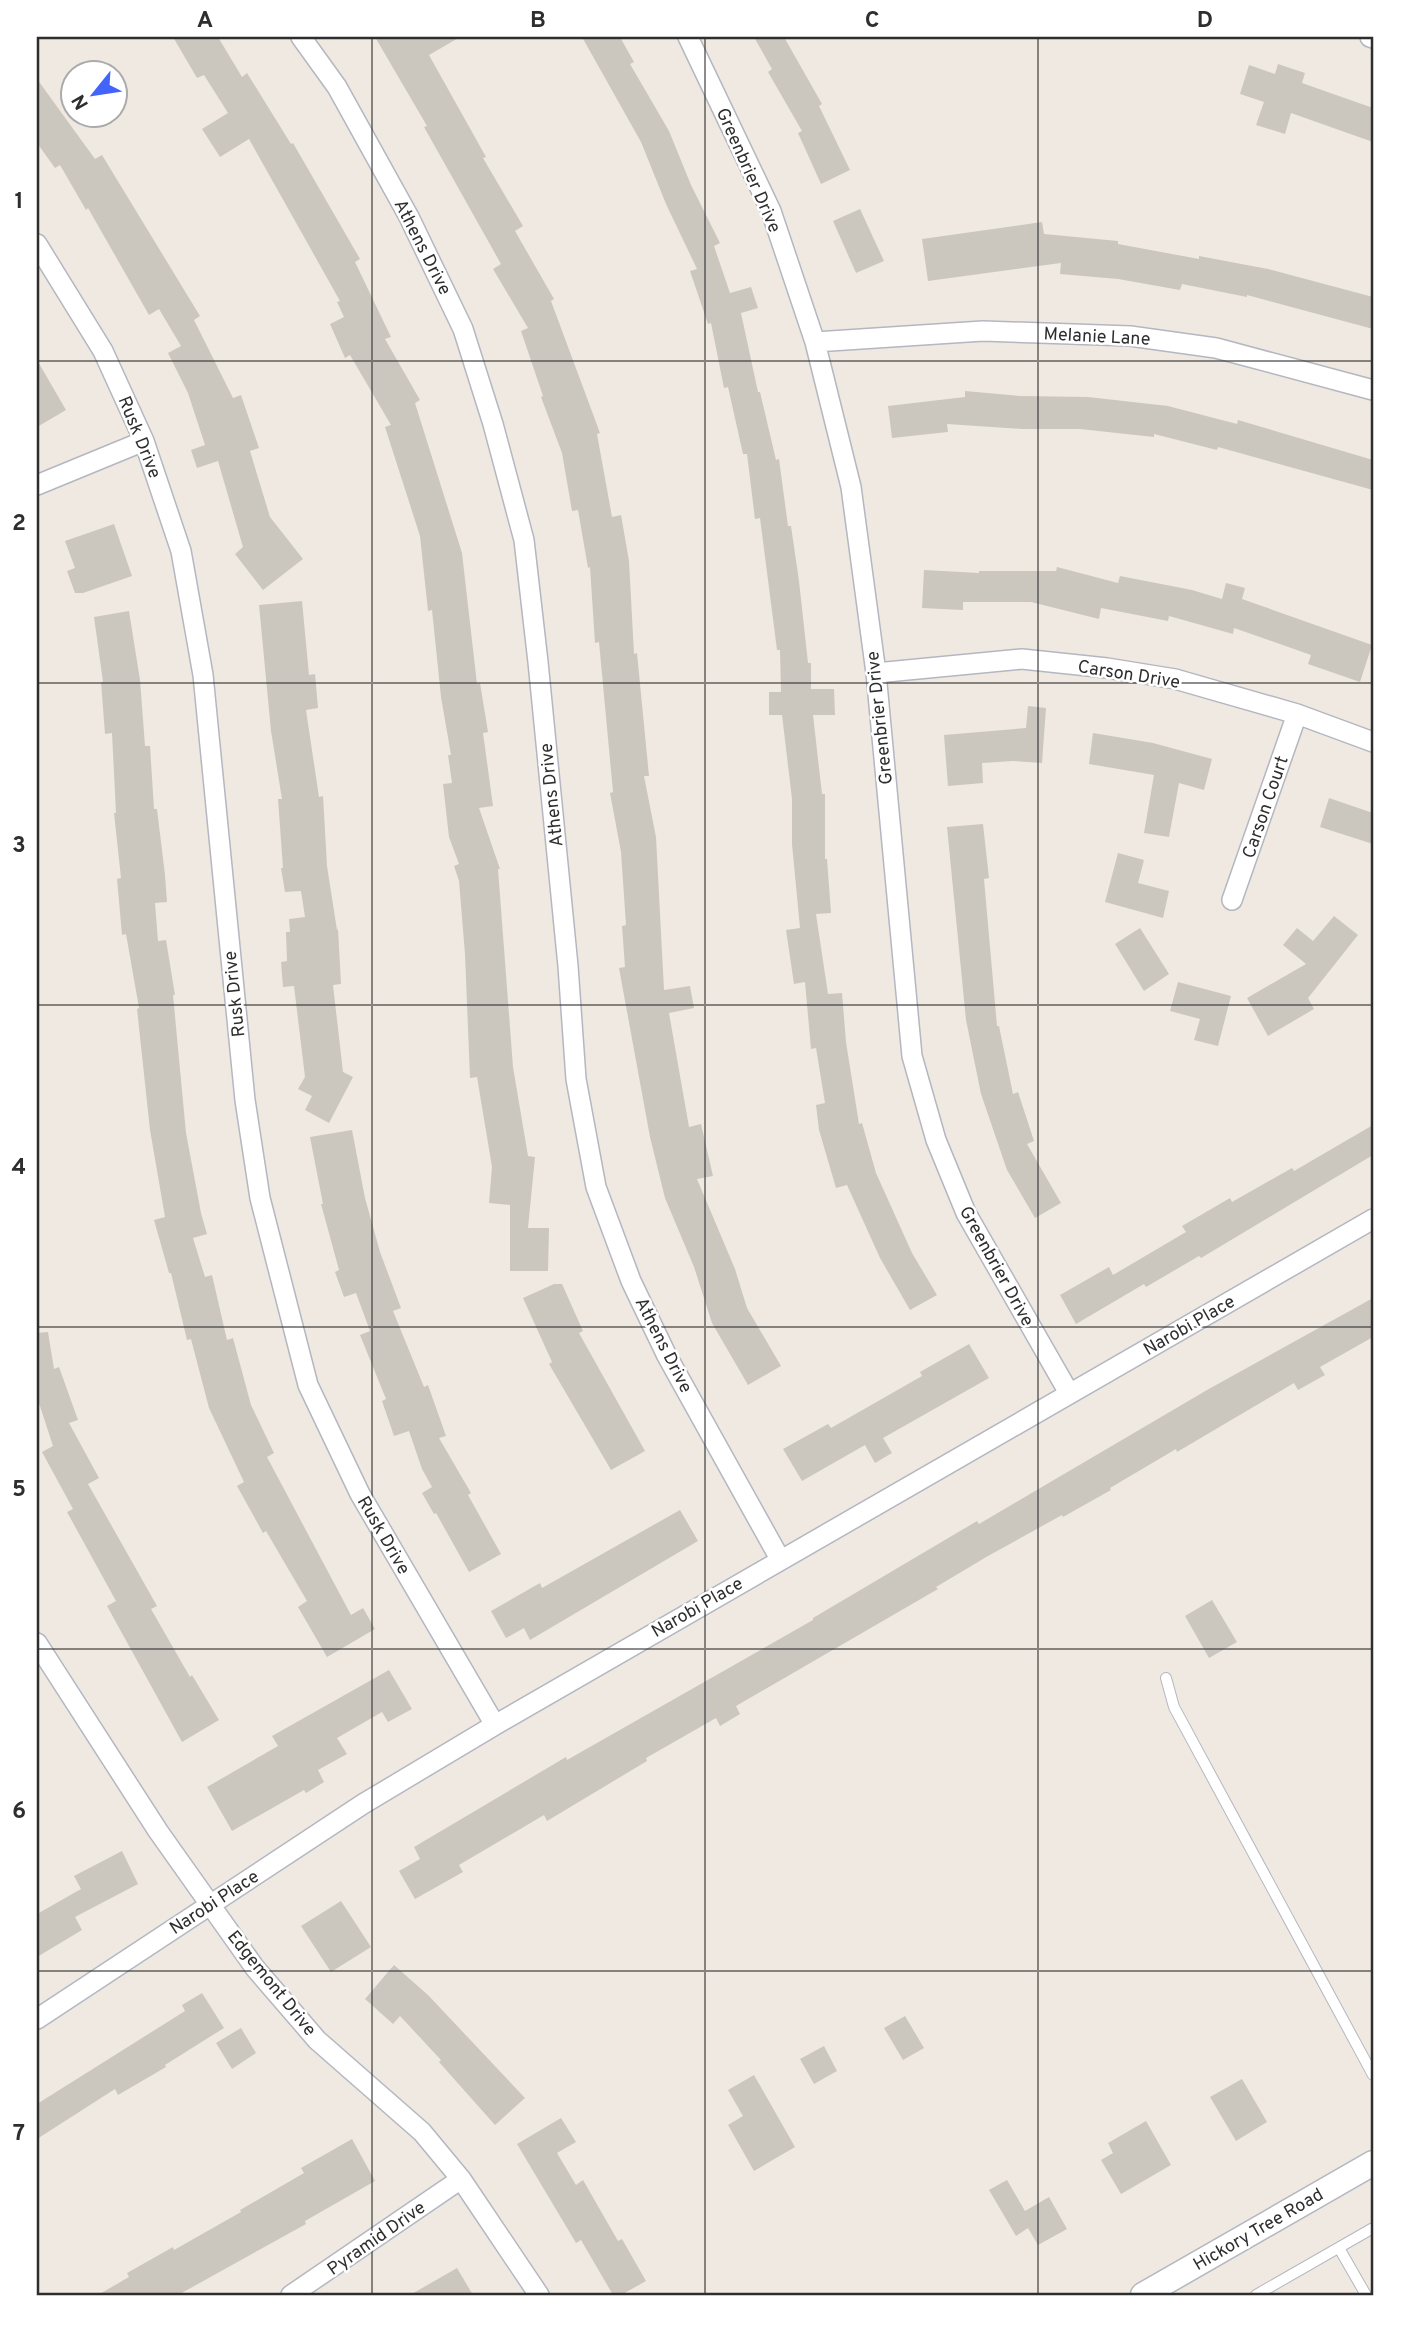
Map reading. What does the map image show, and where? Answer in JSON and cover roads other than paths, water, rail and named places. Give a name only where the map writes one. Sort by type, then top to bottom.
[{"type":"street","name":"Athens Drive","points":[[301,37],[337,87],[402,205],[463,329],[493,424],[524,540],[565,938],[576,1079],[596,1187],[631,1281],[667,1356],[780,1559]]},
{"type":"street","name":"Greenbrier Drive","points":[[688,37],[771,211],[815,342],[851,487],[876,673],[912,1056],[936,1140],[966,1213],[1069,1394]]},
{"type":"street","name":"Rusk Drive","points":[[37,244],[103,351],[144,441],[181,551],[202,676],[245,1100],[260,1198],[308,1385],[360,1494],[495,1725]]},
{"type":"street","name":"Melanie Lane","points":[[815,342],[983,331],[1130,336],[1216,348],[1373,390]]},
{"type":"street","points":[[37,485],[144,441]]},
{"type":"street","name":"Carson Drive","points":[[876,673],[1022,659],[1107,668],[1175,679],[1297,714],[1373,742]]},
{"type":"street","name":"Carson Court","points":[[1232,900],[1297,714]]},
{"type":"street","name":"Narobi Place","points":[[37,2020],[363,1804],[780,1559],[1373,1219]]},
{"type":"street","name":"Edgemont Drive","points":[[37,1643],[158,1831],[256,1968],[317,2040],[422,2132],[461,2179],[540,2295]]},
{"type":"street","name":"Hickory Tree Road","points":[[1143,2295],[1373,2163]]},
{"type":"street","name":"Pyramid Drive","points":[[291,2295],[461,2179]]},
{"type":"lane","points":[[1166,1678],[1174,1707],[1373,2075]]},
{"type":"lane","points":[[1256,2295],[1373,2228]]},
{"type":"lane","points":[[1339,2248],[1366,2295]]}]
